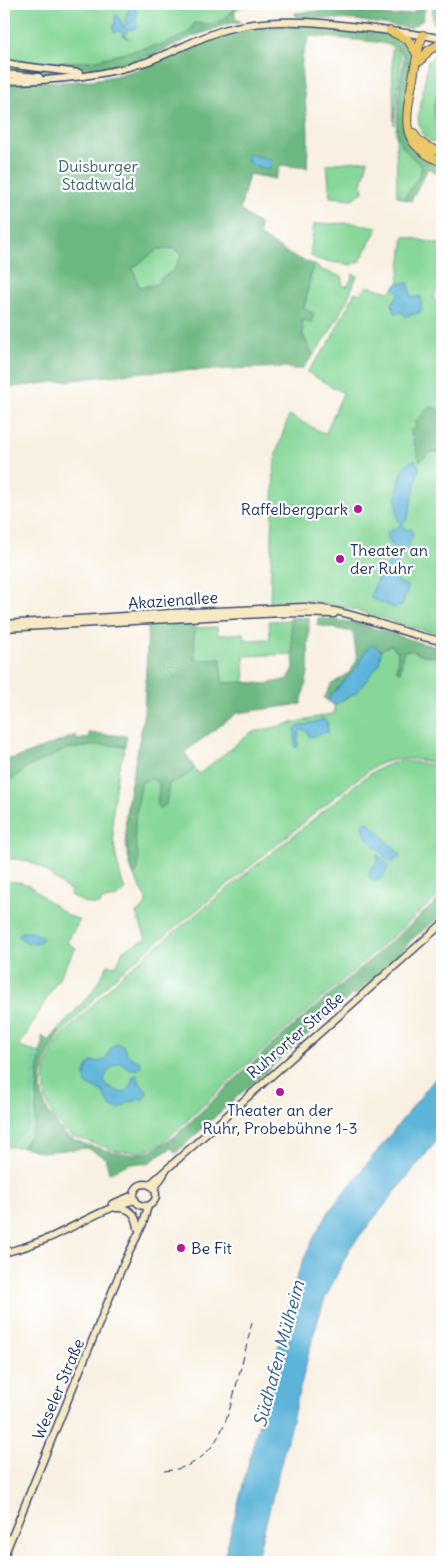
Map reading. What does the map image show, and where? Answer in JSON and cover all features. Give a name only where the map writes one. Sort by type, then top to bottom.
[{"type":"highway","points":[[390,31],[408,40],[419,58]]},
{"type":"highway","points":[[423,35],[423,44],[407,113],[407,126],[414,144],[420,151],[442,162]]},
{"type":"highway","points":[[442,41],[419,58],[411,110],[413,133],[418,140],[425,146],[442,151]]},
{"type":"main road","points":[[4,81],[39,81],[122,69],[146,62],[228,29],[253,24],[277,22],[325,23],[423,35],[442,41]]},
{"type":"main road","points":[[4,62],[90,75]]},
{"type":"main road","points":[[4,74],[67,78]]},
{"type":"main road","name":"Akazienallee","points":[[4,624],[284,607],[313,607],[442,642]]},
{"type":"main road","name":"Akazienallee","points":[[4,628],[282,613],[343,614]]},
{"type":"main road","name":"Ruhrorter Straße","points":[[152,1187],[168,1168],[442,924]]},
{"type":"main road","name":"Ruhrorter Straße","points":[[134,1197],[136,1188],[142,1184],[152,1187]]},
{"type":"main road","name":"Ruhrorter Straße","points":[[145,1206],[152,1203],[155,1198],[152,1187]]},
{"type":"main road","points":[[134,1197],[145,1206]]},
{"type":"main road","name":"Ruhrorter Straße","points":[[4,1253],[47,1239],[134,1197]]},
{"type":"main road","name":"Ruhrorter Straße","points":[[98,1214],[117,1201],[134,1197]]},
{"type":"main road","name":"Weseler Straße","points":[[4,1556],[139,1228],[145,1206]]},
{"type":"main road","points":[[111,1208],[122,1208],[131,1211],[139,1228]]},
{"type":"green space","points":[[4,4],[239,4],[224,19],[209,24],[194,23],[191,31],[166,44],[97,60],[31,62],[4,58]]},
{"type":"green space","points":[[239,4],[248,4],[235,10],[235,18],[241,22],[228,24],[189,38],[154,55],[126,63],[98,68],[64,68],[45,74],[4,70],[4,58],[31,62],[78,62],[97,60],[166,44],[191,31],[194,23],[209,24],[224,19]]},
{"type":"green space","points":[[416,4],[426,4],[422,21],[410,28],[355,20],[296,17],[295,13],[353,8],[357,11],[394,16],[414,13]]},
{"type":"green space","points":[[434,4],[442,4],[442,32],[433,20]]},
{"type":"green space","name":"Duisburger Stadtwald","points":[[275,26],[366,31],[384,34],[408,44],[413,59],[404,109],[406,134],[410,145],[418,154],[442,167],[442,176],[428,168],[411,201],[404,199],[419,176],[422,166],[402,146],[396,132],[404,57],[400,51],[391,45],[376,42],[310,36],[302,63],[302,80],[308,123],[307,168],[281,165],[275,179],[249,174],[240,210],[260,225],[259,235],[292,256],[313,264],[304,308],[314,314],[311,322],[302,319],[303,335],[313,356],[302,369],[286,367],[142,372],[4,388],[4,77],[35,81],[67,82],[114,76],[149,66],[213,38]],"holes":[[[172,248],[182,254],[174,270],[160,279],[156,285],[139,287],[133,268],[158,249]]]},
{"type":"green space","points":[[392,48],[398,51],[401,58],[394,125]]},
{"type":"green space","points":[[442,51],[442,82],[434,105],[437,127],[442,128],[442,144],[430,141],[421,133],[418,118],[428,61],[437,52]]},
{"type":"green space","points":[[442,82],[442,128],[437,128],[434,105]]},
{"type":"green space","points":[[396,132],[407,151],[422,166],[419,176],[404,199],[397,196]]},
{"type":"green space","points":[[368,160],[362,184],[363,192],[353,199],[330,197],[327,164]]},
{"type":"green space","points":[[352,223],[378,227],[360,261],[352,265],[318,260],[310,255],[314,224]]},
{"type":"green space","name":"Raffelbergpark","points":[[404,236],[442,245],[442,277],[433,299],[442,303],[442,634],[337,605],[305,601],[270,603],[274,472],[276,454],[289,415],[325,434],[343,393],[307,372],[329,343],[355,292],[361,294],[367,286],[390,292],[398,283]]},
{"type":"green space","points":[[172,248],[182,254],[174,271],[160,279],[156,285],[139,287],[133,268],[158,249]]},
{"type":"green space","points":[[313,264],[322,270],[343,277],[342,285],[348,286],[353,274],[357,276],[338,318],[313,356],[303,335],[302,319],[311,322],[314,314],[304,309]]},
{"type":"green space","points":[[429,407],[434,407],[442,414],[442,452],[430,452],[420,461],[410,430],[416,428],[416,422]]},
{"type":"green space","points":[[309,617],[308,673],[301,704],[237,713],[185,752],[194,768],[188,775],[169,784],[166,805],[161,808],[157,807],[158,782],[151,779],[142,782],[135,828],[139,861],[134,876],[127,846],[126,816],[144,714],[148,627],[150,624],[194,623],[195,660],[221,659],[222,683],[245,682],[266,684],[288,679],[294,668],[290,618]]},
{"type":"green space","points":[[318,618],[353,622],[442,648],[442,658],[419,654],[410,650],[403,652],[400,672],[397,671],[398,651],[393,648],[392,644],[381,650],[375,648],[367,650],[357,667],[331,695],[328,701],[324,698],[332,684],[350,672],[357,660],[353,632],[317,625]]},
{"type":"green space","points":[[291,620],[293,654],[244,656],[245,682],[222,683],[195,660],[193,628],[217,627],[218,635],[244,633],[245,640],[270,639],[269,621]]},
{"type":"green space","points":[[392,644],[393,648],[398,651],[397,671],[400,672],[403,652],[410,649],[419,654],[442,658],[442,766],[425,761],[399,759],[374,767],[122,971],[60,1035],[58,1030],[92,992],[108,965],[117,965],[123,950],[146,939],[136,913],[145,906],[146,898],[131,868],[125,834],[127,808],[136,756],[194,768],[199,774],[250,733],[335,713],[334,705],[357,692],[379,664],[381,650]]},
{"type":"green space","points":[[89,733],[127,736],[125,746],[102,745],[67,749],[28,767],[4,785],[4,759],[16,758],[76,735],[77,740],[89,738]]},
{"type":"green space","points":[[102,745],[125,746],[118,772],[113,806],[113,834],[114,847],[125,891],[115,898],[100,901],[101,904],[92,904],[70,895],[71,891],[34,864],[16,859],[4,859],[4,785],[28,767],[55,755],[55,753],[67,749]]},
{"type":"green space","points":[[402,761],[427,764],[442,769],[442,893],[272,1042],[162,1144],[141,1152],[117,1151],[72,1136],[65,1130],[54,1118],[46,1100],[44,1081],[45,1069],[53,1049],[62,1036],[124,973],[359,782],[379,769]]},
{"type":"green space","points":[[4,881],[20,882],[30,886],[67,915],[80,920],[67,942],[76,948],[19,1047],[40,1053],[35,1126],[23,1147],[4,1147]]},
{"type":"green space","points":[[442,897],[442,915],[411,940],[397,957],[357,994],[352,995],[176,1153],[171,1148],[147,1164],[130,1163],[109,1173],[105,1157],[87,1148],[40,1152],[23,1147],[35,1126],[42,1036],[49,1041],[58,1030],[60,1035],[48,1056],[41,1090],[48,1112],[64,1133],[76,1140],[109,1151],[129,1154],[147,1152],[174,1137],[273,1044]]},
{"type":"water","points":[[132,4],[135,4],[137,18],[135,19],[138,26],[126,31],[125,35],[128,39],[120,31],[114,32],[113,27],[115,16],[117,15],[123,27],[126,25],[125,20],[129,7],[133,6]]},
{"type":"water","points":[[248,153],[270,160],[270,169],[249,164]]},
{"type":"water","points":[[398,283],[409,283],[411,297],[421,297],[421,310],[419,313],[405,316],[402,312],[395,313],[392,304],[399,293],[393,287]]},
{"type":"water","points":[[414,460],[419,467],[409,513],[407,519],[403,522],[406,530],[411,529],[413,534],[405,553],[398,559],[398,582],[406,585],[408,588],[402,606],[395,608],[370,597],[379,575],[387,569],[389,562],[397,553],[387,534],[392,529],[399,527],[396,503],[401,476],[407,464]]},
{"type":"water","points":[[373,645],[381,650],[379,664],[357,692],[334,705],[328,701],[331,695],[356,668],[367,649]]},
{"type":"water","points":[[324,719],[327,722],[328,732],[309,737],[307,730],[299,731],[298,747],[295,748],[295,728]]},
{"type":"water","points":[[367,821],[400,854],[398,859],[394,858],[394,862],[391,863],[367,839],[362,824]]},
{"type":"water","points":[[377,854],[388,864],[384,874],[376,881],[371,880],[369,876],[371,869],[377,863]]},
{"type":"water","points":[[22,932],[32,932],[43,939],[34,944],[28,943],[19,937],[19,934]]},
{"type":"water","points":[[118,1044],[123,1045],[129,1055],[139,1061],[141,1066],[137,1069],[130,1069],[119,1063],[108,1072],[104,1082],[121,1093],[129,1089],[133,1076],[137,1075],[140,1084],[144,1086],[147,1093],[143,1099],[129,1102],[119,1109],[111,1107],[102,1091],[86,1084],[85,1078],[86,1070],[91,1062],[104,1060],[108,1056],[110,1049]]},
{"type":"water","name":"Südhafen Mülheim","points":[[442,1070],[442,1138],[434,1144],[350,1248],[324,1301],[315,1329],[256,1562],[223,1562],[296,1279],[307,1252],[330,1210]]},
{"type":"waterway","points":[[12,1143],[27,1127],[30,1118],[35,1055]]},
{"type":"railway","points":[[164,1471],[182,1468],[196,1461],[208,1451],[217,1439],[229,1411],[252,1322]]},
{"type":"place","name":"Raffelbergpark","points":[[358,509]]},
{"type":"place","name":"Theater an der Ruhr","points":[[340,559]]},
{"type":"place","name":"Theater an der Ruhr, Probebühne 1-3","points":[[280,1092]]},
{"type":"place","name":"Be Fit","points":[[181,1248]]}]
